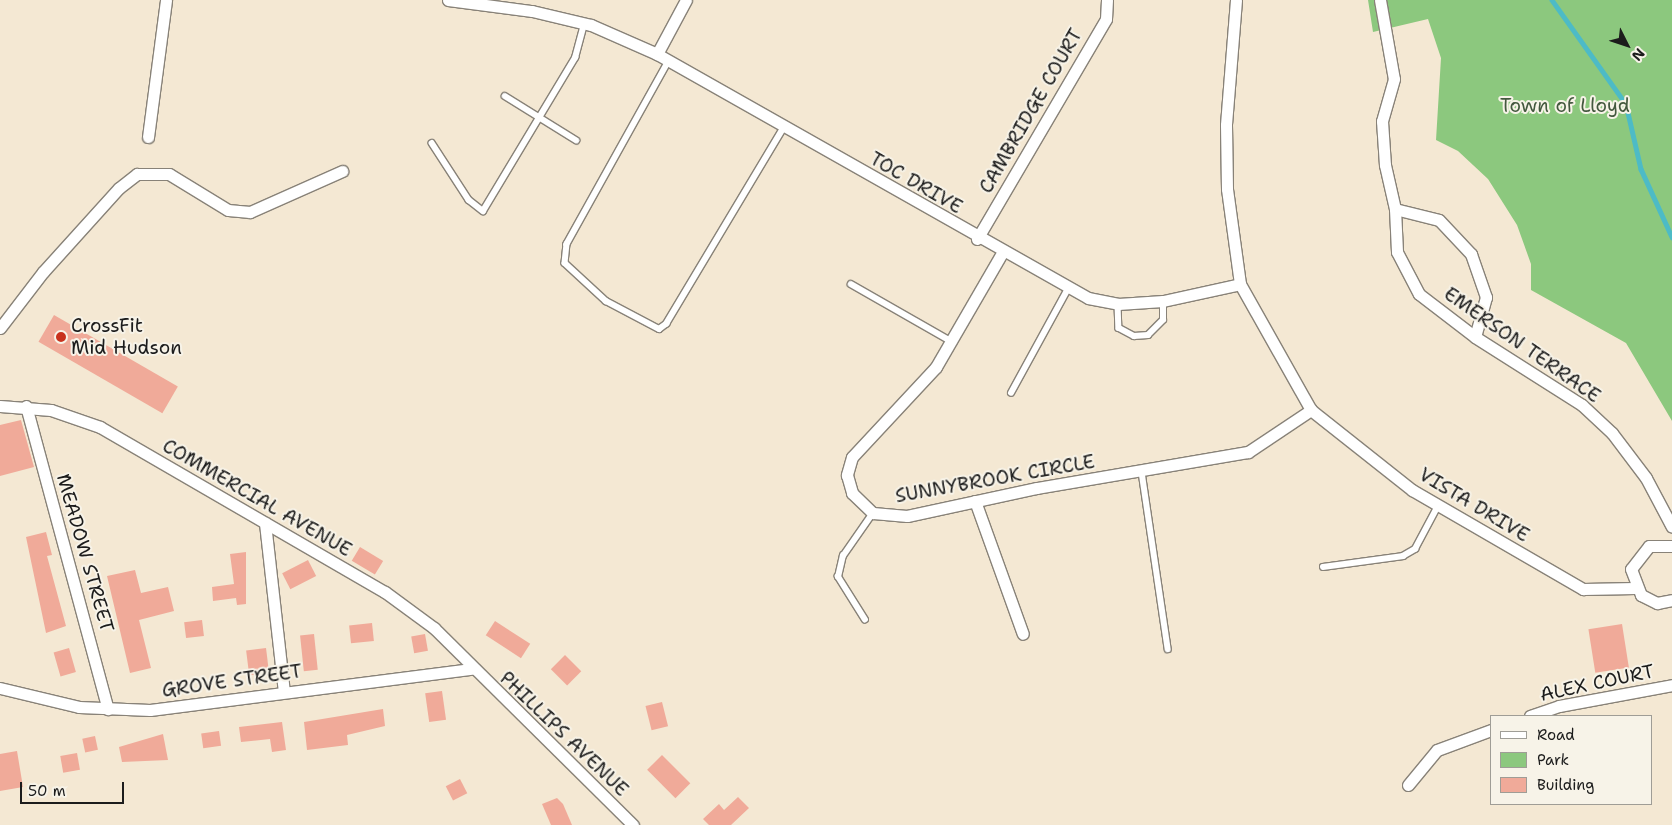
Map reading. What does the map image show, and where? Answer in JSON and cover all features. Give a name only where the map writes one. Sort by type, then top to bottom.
[{"type":"street","points":[[148,137],[166,0]]},
{"type":"street","name":"TOC DRIVE","points":[[448,0],[532,11],[584,24],[657,54],[977,239],[1068,289],[1118,304],[1163,301],[1240,284]]},
{"type":"street","points":[[657,54],[686,0]]},
{"type":"street","name":"CAMBRIDGE COURT","points":[[977,239],[1106,19],[1107,0]]},
{"type":"street","points":[[1236,0],[1226,125],[1227,189],[1240,284],[1311,410]]},
{"type":"street","name":"EMERSON TERRACE","points":[[1380,0],[1394,79],[1382,121],[1385,165],[1395,209],[1397,252],[1419,294],[1474,337],[1582,405],[1612,433],[1646,478],[1672,527]]},
{"type":"street","points":[[0,328],[43,272],[119,188],[137,174],[169,174],[228,210],[250,212],[342,171]]},
{"type":"street","points":[[1395,209],[1439,220],[1471,254],[1486,297],[1474,337]]},
{"type":"street","name":"SUNNYBROOK CIRCLE","points":[[1002,253],[951,342],[919,390],[865,438],[852,456],[847,476],[852,493],[873,513],[907,516],[975,501],[1248,452],[1311,410]]},
{"type":"street","name":"COMMERCIAL AVENUE","points":[[0,406],[26,406],[61,412],[100,427],[406,606],[434,628],[471,669]]},
{"type":"street","name":"MEADOW STREET","points":[[26,406],[108,709]]},
{"type":"street","name":"VISTA DRIVE","points":[[1311,410],[1438,506],[1583,589],[1635,588]]},
{"type":"street","points":[[975,501],[1023,634]]},
{"type":"street","points":[[265,523],[284,692]]},
{"type":"street","points":[[1672,546],[1658,544],[1640,552],[1631,569],[1635,588],[1648,600],[1672,600]]},
{"type":"street","name":"GROVE STREET","points":[[0,688],[79,707],[150,710],[471,669]]},
{"type":"street","name":"PHILLIPS AVENUE","points":[[471,669],[633,825]]},
{"type":"street","name":"ALEX COURT","points":[[1536,715],[1672,685]]},
{"type":"street","points":[[1408,785],[1437,750],[1490,730]]},
{"type":"lane","points":[[432,143],[469,200],[483,211],[575,58],[584,24]]},
{"type":"lane","points":[[669,61],[567,244],[565,263],[606,301],[659,329],[666,324],[784,127]]},
{"type":"lane","points":[[505,96],[576,140]]},
{"type":"lane","points":[[851,284],[951,342]]},
{"type":"lane","points":[[1011,393],[1068,289]]},
{"type":"lane","points":[[1118,304],[1119,328],[1134,336],[1148,335],[1163,320],[1163,301]]},
{"type":"lane","points":[[1142,472],[1168,649]]},
{"type":"lane","points":[[1323,567],[1402,556],[1415,549],[1438,506]]},
{"type":"lane","points":[[865,620],[838,577],[843,556],[873,513]]},
{"type":"green space","name":"Town of Lloyd","points":[[1368,0],[1672,0],[1672,421],[1626,343],[1531,290],[1531,264],[1517,225],[1488,179],[1458,151],[1436,140],[1441,58],[1428,19],[1373,32]]},
{"type":"building","points":[[54,315],[178,386],[162,413],[38,342]]},
{"type":"building","points":[[21,420],[34,467],[0,476],[0,425]]},
{"type":"building","points":[[46,532],[52,555],[47,556],[66,626],[46,633],[26,537]]},
{"type":"building","points":[[360,547],[383,561],[375,575],[352,561]]},
{"type":"building","points":[[246,552],[246,604],[237,605],[236,598],[213,601],[212,587],[234,584],[230,554]]},
{"type":"building","points":[[308,560],[316,576],[290,589],[282,573]]},
{"type":"building","points":[[135,570],[141,593],[168,587],[174,611],[139,620],[151,668],[130,673],[107,576]]},
{"type":"building","points":[[202,620],[204,636],[186,638],[184,622]]},
{"type":"building","points":[[495,621],[530,644],[521,658],[486,635]]},
{"type":"building","points":[[372,623],[374,641],[351,643],[349,625]]},
{"type":"building","points":[[1622,624],[1629,667],[1595,673],[1588,629]]},
{"type":"building","points":[[314,634],[318,670],[304,671],[300,635]]},
{"type":"building","points":[[425,634],[428,651],[414,653],[411,636]]},
{"type":"building","points":[[69,648],[76,672],[61,676],[54,652]]},
{"type":"building","points":[[266,648],[269,673],[249,675],[246,650]]},
{"type":"building","points":[[565,655],[581,671],[567,685],[551,669]]},
{"type":"building","points":[[442,691],[446,720],[429,722],[425,693]]},
{"type":"building","points":[[662,702],[668,726],[652,730],[646,706]]},
{"type":"building","points":[[383,709],[385,726],[347,735],[348,745],[307,750],[304,722]]},
{"type":"building","points":[[282,722],[286,750],[272,752],[270,739],[241,742],[239,727]]},
{"type":"building","points":[[219,731],[221,746],[203,748],[201,734]]},
{"type":"building","points":[[163,734],[168,760],[122,762],[119,747]]},
{"type":"building","points":[[95,736],[98,750],[85,752],[82,739]]},
{"type":"building","points":[[17,751],[23,787],[0,791],[0,754]]},
{"type":"building","points":[[77,753],[80,770],[63,773],[60,756]]},
{"type":"building","points":[[662,755],[690,783],[675,798],[647,770]]},
{"type":"building","points":[[460,779],[467,793],[453,801],[446,786]]},
{"type":"building","points":[[738,797],[749,808],[731,825],[709,825],[703,819],[719,804],[724,810]]},
{"type":"building","points":[[557,798],[563,804],[572,825],[551,825],[542,804]]},
{"type":"waterway","points":[[1552,0],[1626,104],[1641,169],[1672,237]]},
{"type":"place","name":"CrossFit Mid Hudson","points":[[61,337]]}]
